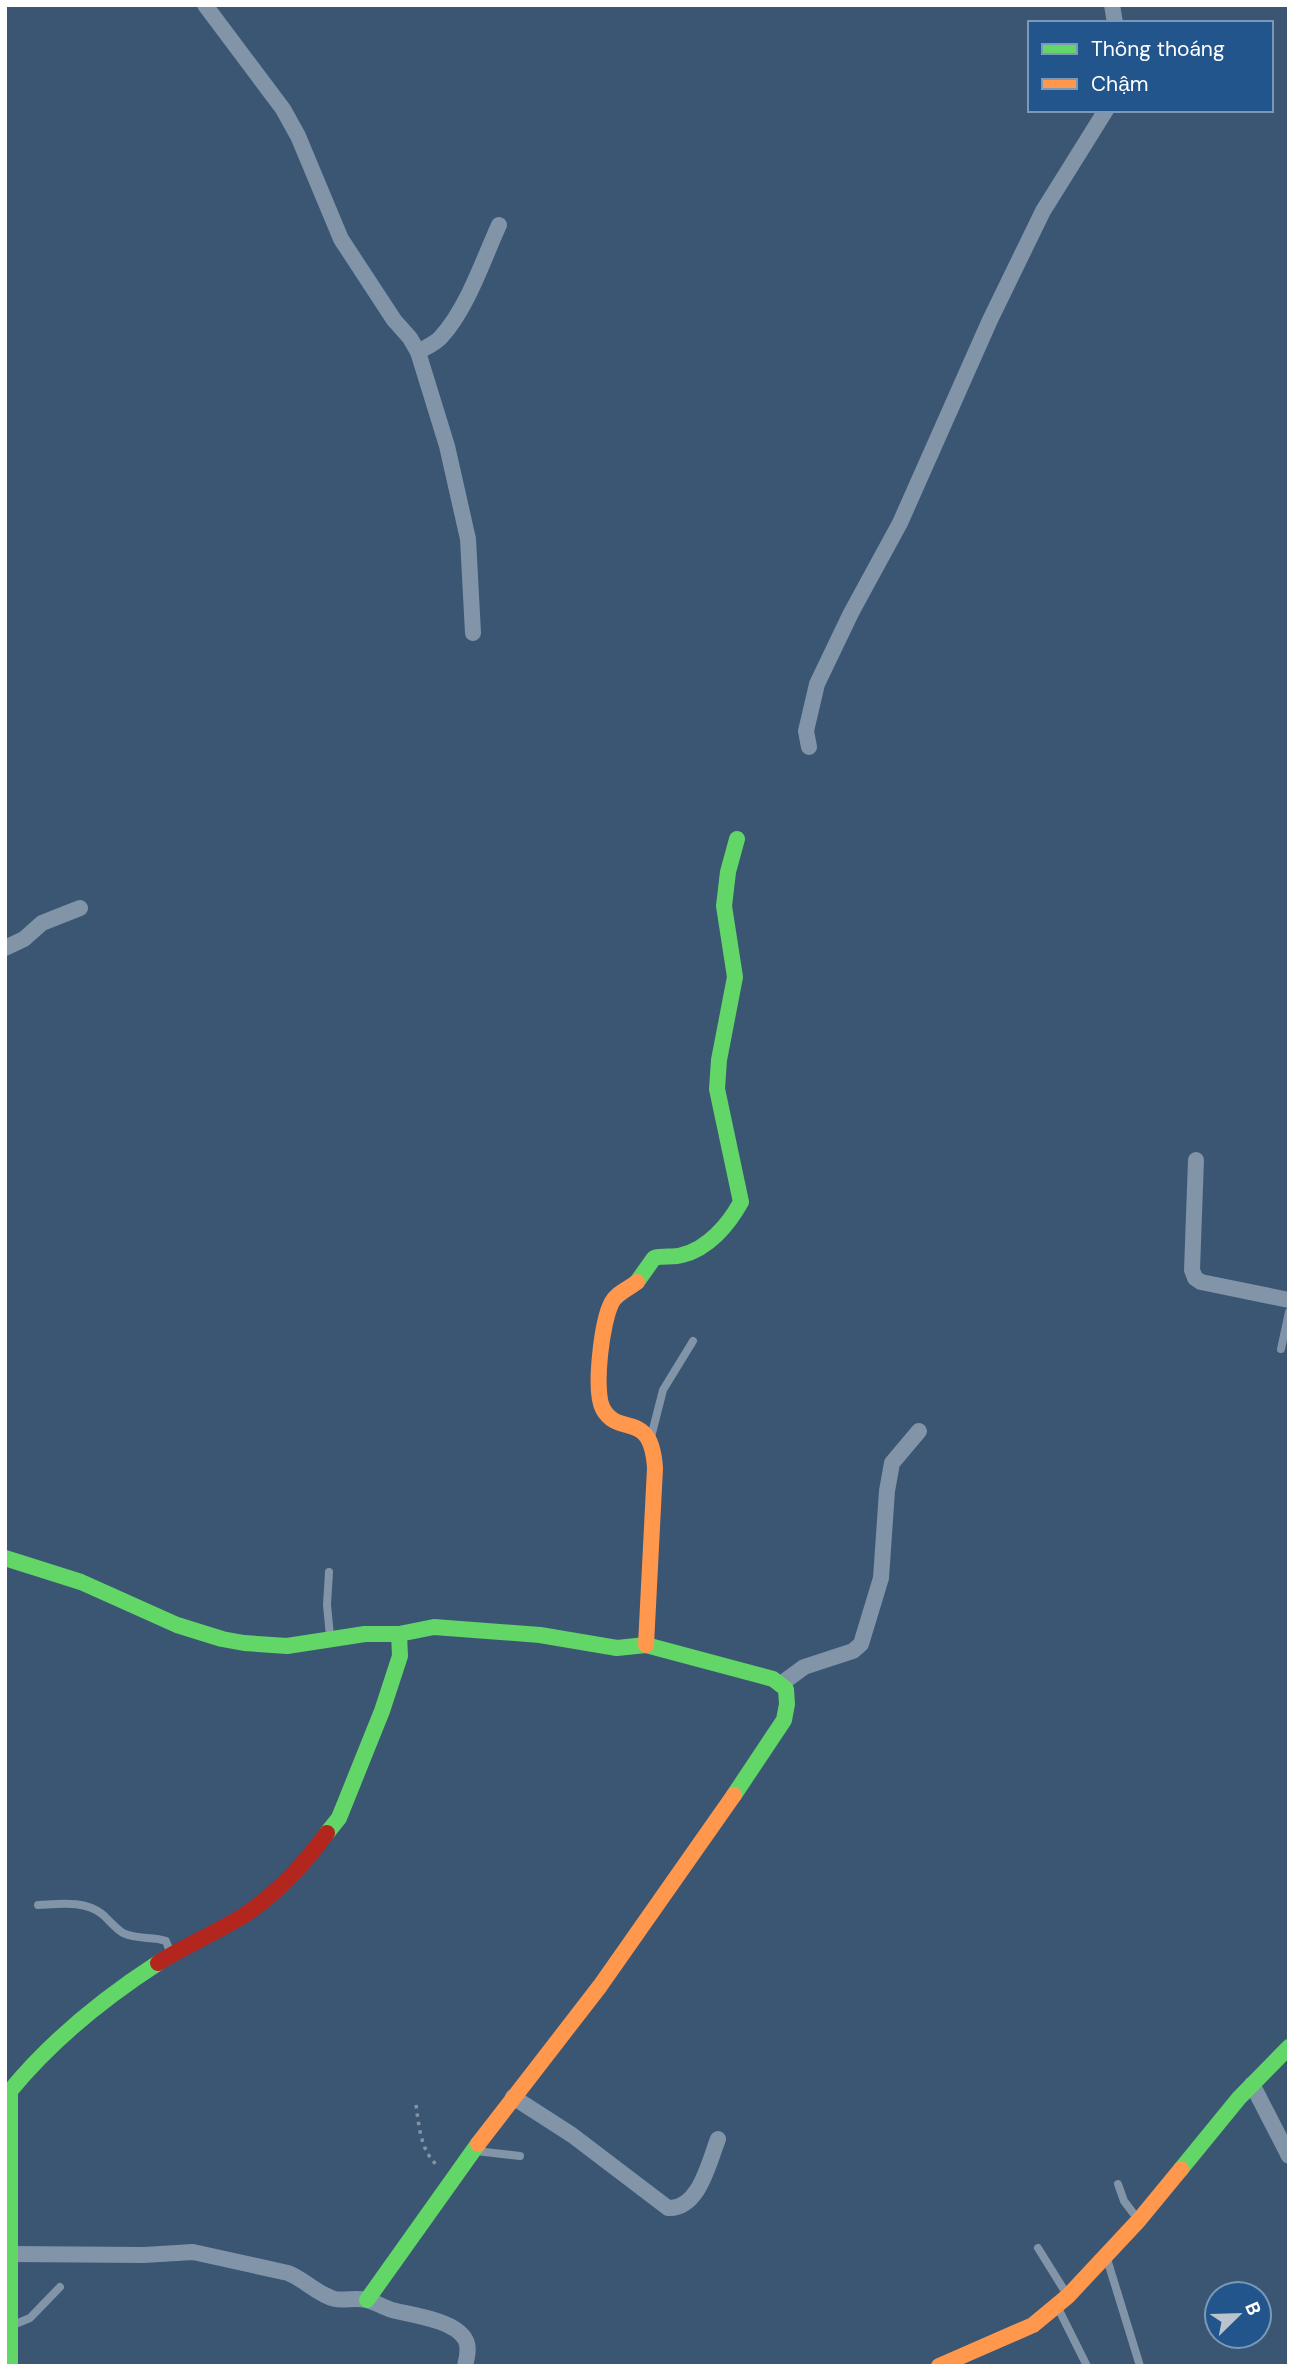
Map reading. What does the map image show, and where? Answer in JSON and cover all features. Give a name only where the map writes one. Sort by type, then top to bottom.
[{"type":"street","points":[[205,5],[283,110],[298,135],[341,239],[418,352],[447,446],[468,539],[473,633]]},
{"type":"street","points":[[809,747],[806,731],[817,684],[851,613],[900,523],[990,320],[1043,211],[1105,112]]},
{"type":"street","points":[[418,352],[435,342],[450,324],[466,297],[499,225]]},
{"type":"street","points":[[646,1645],[655,1468],[650,1440],[646,1433],[621,1423],[604,1412],[600,1400],[602,1354],[609,1307],[614,1298],[633,1286],[651,1260],[659,1255],[682,1256],[699,1248],[731,1219],[741,1202],[717,1089],[716,1070],[736,973],[725,912],[729,861],[737,839]]},
{"type":"street","points":[[5,948],[24,939],[31,930],[43,923],[80,908]]},
{"type":"street","points":[[1196,1160],[1192,1270],[1195,1278],[1201,1282],[1289,1300]]},
{"type":"street","points":[[781,1684],[804,1667],[853,1651],[861,1644],[881,1578],[887,1491],[892,1463],[919,1432]]},
{"type":"street","points":[[5,1558],[81,1582],[177,1625],[222,1639],[263,1646],[287,1646],[365,1634],[399,1634],[434,1627],[540,1635],[617,1648],[646,1645],[773,1679],[786,1689],[784,1720],[731,1800],[600,1986],[513,2097],[367,2300]]},
{"type":"street","points":[[10,2366],[11,2254],[7,2091],[114,1992],[171,1955],[244,1915],[299,1868],[328,1835],[339,1818],[382,1711],[400,1656],[399,1634]]},
{"type":"street","points":[[939,2366],[1033,2325],[1062,2300],[1106,2257],[1252,2084],[1289,2047]]},
{"type":"street","points":[[1252,2084],[1289,2157]]},
{"type":"street","points":[[513,2097],[572,2135],[668,2208],[683,2206],[690,2198],[700,2184],[718,2139]]},
{"type":"street","points":[[11,2254],[205,2253],[288,2273],[300,2277],[337,2300],[367,2300],[453,2328],[467,2344],[466,2366]]},
{"type":"lane","points":[[1281,1349],[1289,1312]]},
{"type":"lane","points":[[650,1440],[663,1390],[693,1340]]},
{"type":"lane","points":[[329,1572],[327,1605],[331,1639]]},
{"type":"lane","points":[[38,1905],[82,1905],[100,1912],[125,1934],[166,1941],[171,1955]]},
{"type":"lane","points":[[473,2151],[520,2156]]},
{"type":"lane","points":[[1118,2184],[1127,2207],[1139,2220]]},
{"type":"lane","points":[[1038,2248],[1062,2300],[1087,2366]]},
{"type":"lane","points":[[1106,2257],[1140,2366]]},
{"type":"lane","points":[[10,2326],[30,2318],[60,2287]]},
{"type":"path","points":[[416,2105],[419,2129],[428,2156],[435,2165],[454,2177]]},
{"type":"traffic: fast","points":[[637,1282],[654,1258],[692,1252],[709,1241],[724,1227],[741,1202],[717,1089],[719,1060],[735,977],[724,906],[728,872],[737,839]]},
{"type":"traffic: fast","points":[[5,1558],[81,1582],[177,1625],[244,1643],[287,1646],[365,1634],[399,1634],[434,1627],[540,1635],[617,1648],[646,1645],[773,1679],[786,1689],[784,1720],[734,1795]]},
{"type":"traffic: fast","points":[[327,1833],[339,1818],[382,1711],[400,1656],[399,1634]]},
{"type":"traffic: fast","points":[[10,2366],[10,2091],[79,2021],[158,1963]]},
{"type":"traffic: fast","points":[[1181,2169],[1239,2098],[1289,2047]]},
{"type":"traffic: fast","points":[[367,2300],[478,2144]]},
{"type":"traffic: slow","points":[[637,1282],[617,1296],[608,1311],[600,1356],[599,1387],[603,1409],[617,1422],[641,1431],[652,1449],[655,1468],[646,1645]]},
{"type":"traffic: slow","points":[[478,2144],[600,1986],[734,1795]]},
{"type":"traffic: slow","points":[[939,2366],[1033,2325],[1068,2296],[1139,2220],[1181,2169]]},
{"type":"traffic: jam","points":[[158,1963],[255,1908],[289,1878],[327,1833]]}]
